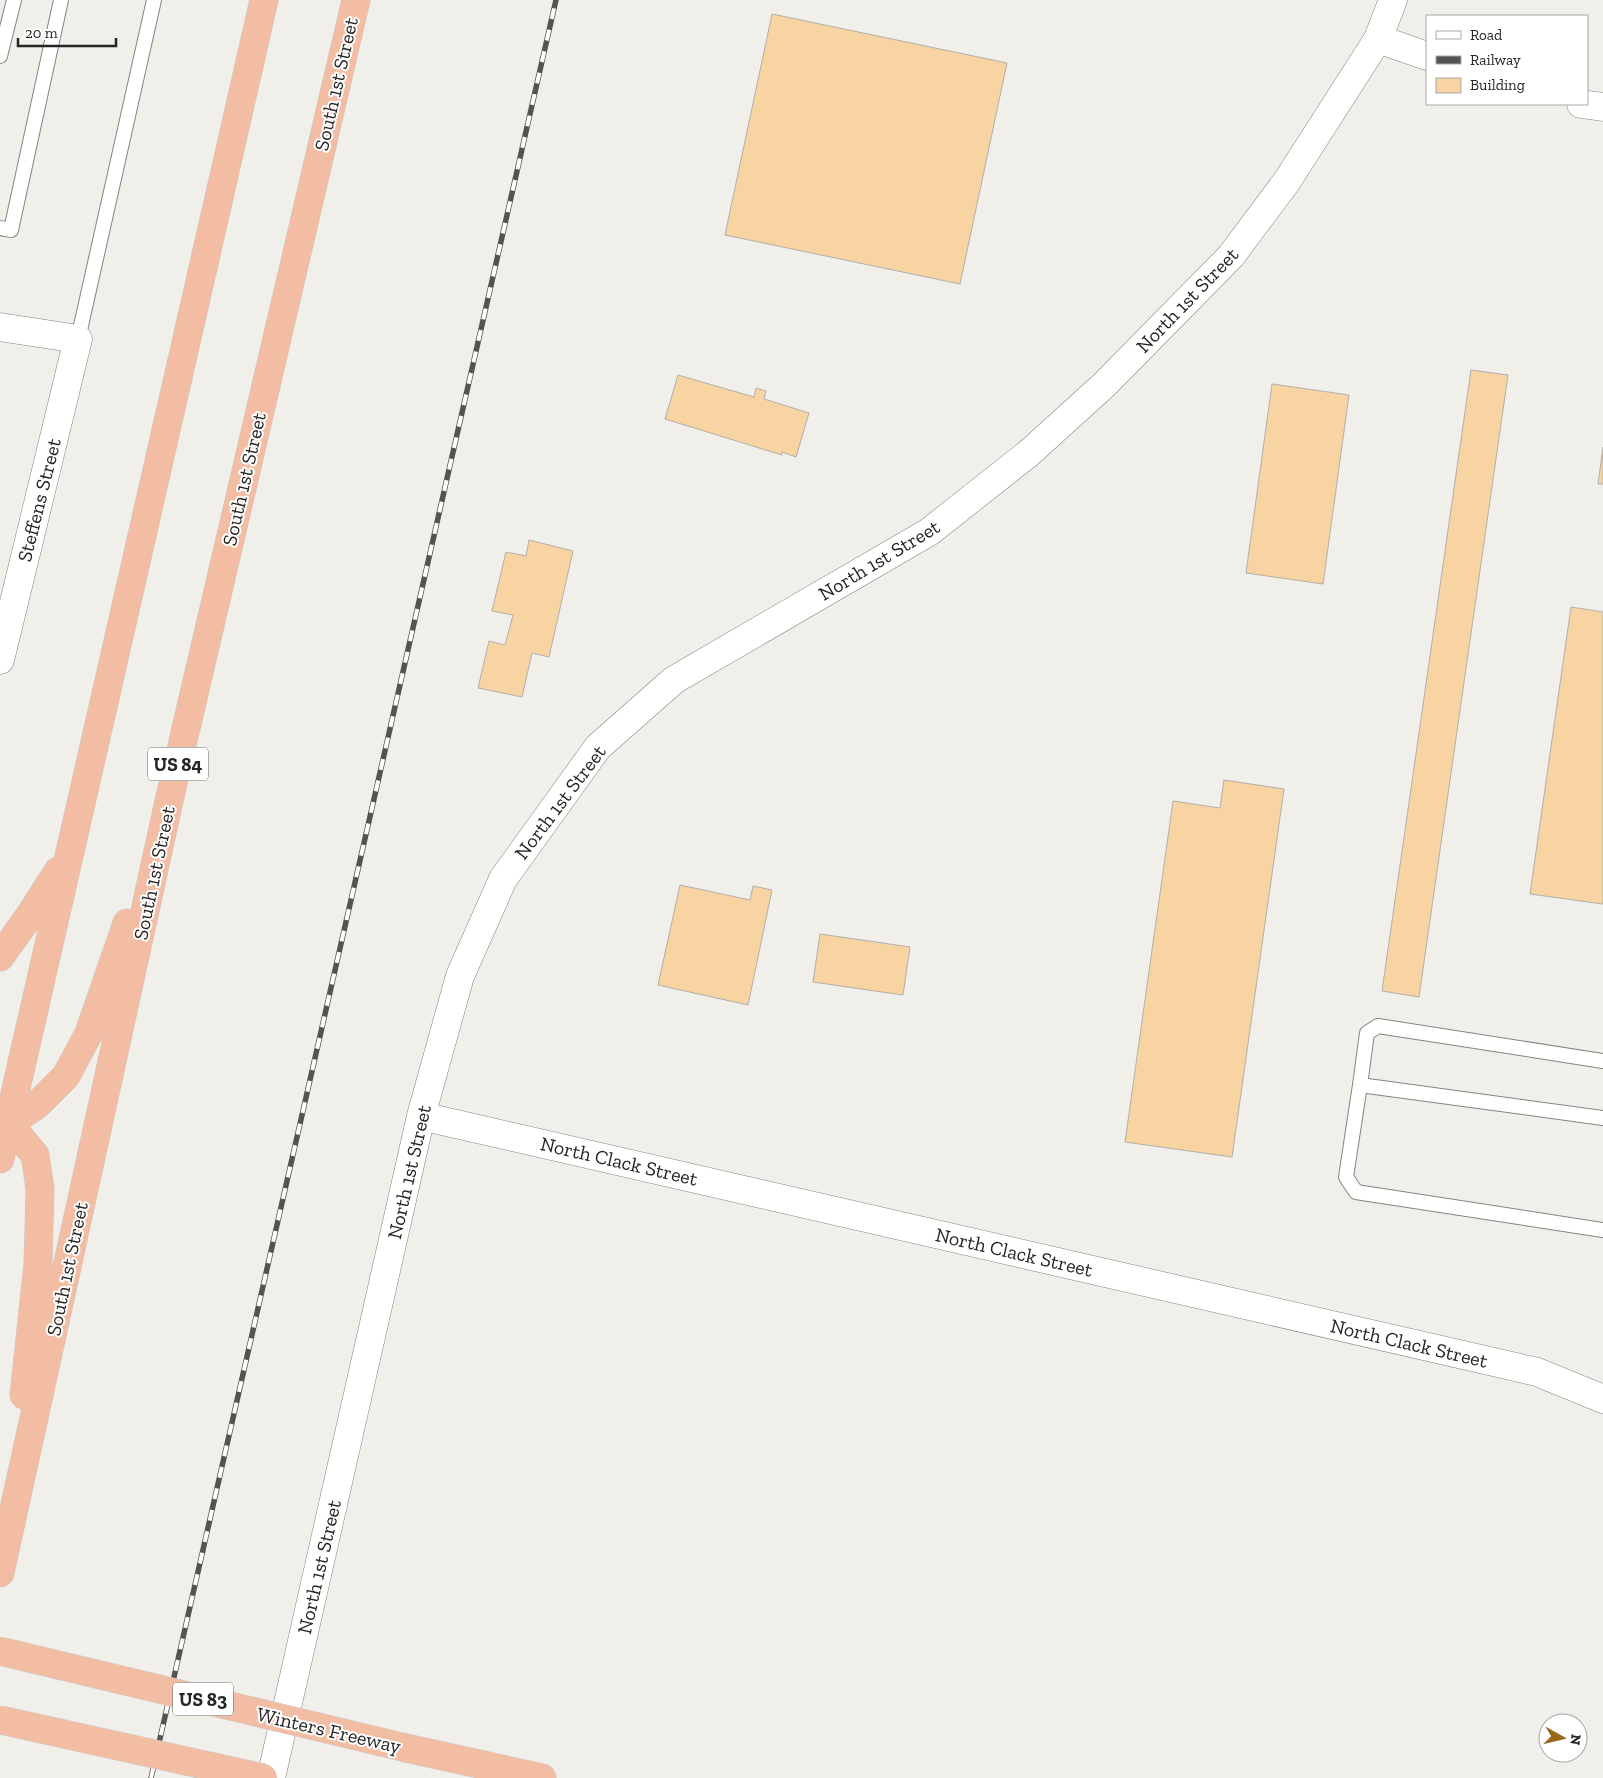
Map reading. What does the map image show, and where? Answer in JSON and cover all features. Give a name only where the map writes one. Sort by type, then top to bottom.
[{"type":"highway","points":[[0,1159],[3,1122],[68,855],[264,0]]},
{"type":"highway","name":"South 1st Street","points":[[0,1573],[169,801],[356,0]]},
{"type":"highway","points":[[3,1122],[38,1104],[66,1076],[89,1033],[169,801]]},
{"type":"highway","points":[[0,957],[30,915],[68,855]]},
{"type":"highway","points":[[3,1122],[35,1154],[40,1189],[38,1264],[9,1531]]},
{"type":"highway","name":"Winters Freeway","points":[[0,1651],[406,1748],[542,1778]]},
{"type":"highway","points":[[0,1720],[263,1778]]},
{"type":"street","name":"North 1st Street","points":[[271,1778],[421,1116],[460,976],[502,879],[598,748],[674,680],[929,532],[1028,453],[1104,385],[1231,256],[1287,182],[1378,39],[1393,0]]},
{"type":"street","points":[[1378,39],[1426,56]]},
{"type":"street","points":[[1588,105],[1603,107]]},
{"type":"street","points":[[0,327],[78,339]]},
{"type":"street","name":"Steffens Street","points":[[0,660],[4,628],[78,339]]},
{"type":"street","name":"North Clack Street","points":[[421,1116],[1537,1372],[1603,1399]]},
{"type":"lane","points":[[0,56],[14,0]]},
{"type":"lane","points":[[0,228],[10,230],[61,0]]},
{"type":"lane","points":[[78,339],[154,0]]},
{"type":"lane","points":[[1603,1061],[1378,1026],[1367,1033],[1346,1177],[1356,1192],[1603,1230]]},
{"type":"lane","points":[[1360,1085],[1603,1118]]},
{"type":"building","points":[[772,14],[1007,63],[960,284],[725,235]]},
{"type":"building","points":[[1471,370],[1508,375],[1419,997],[1382,991]]},
{"type":"building","points":[[678,375],[754,397],[756,388],[766,391],[764,399],[809,413],[796,457],[782,452],[782,455],[665,419]]},
{"type":"building","points":[[1272,384],[1349,395],[1323,584],[1246,573]]},
{"type":"building","points":[[1603,447],[1603,484],[1598,484]]},
{"type":"building","points":[[529,540],[573,551],[549,657],[532,653],[522,697],[478,688],[489,641],[505,645],[513,615],[492,611],[506,552],[526,556]]},
{"type":"building","points":[[1571,607],[1603,612],[1603,904],[1530,894]]},
{"type":"building","points":[[1224,780],[1284,789],[1232,1157],[1125,1142],[1173,801],[1220,808]]},
{"type":"building","points":[[680,885],[750,900],[753,886],[772,890],[748,1005],[658,985]]},
{"type":"building","points":[[820,934],[910,947],[903,995],[813,982]]},
{"type":"railway","points":[[151,1778],[556,0]]}]
